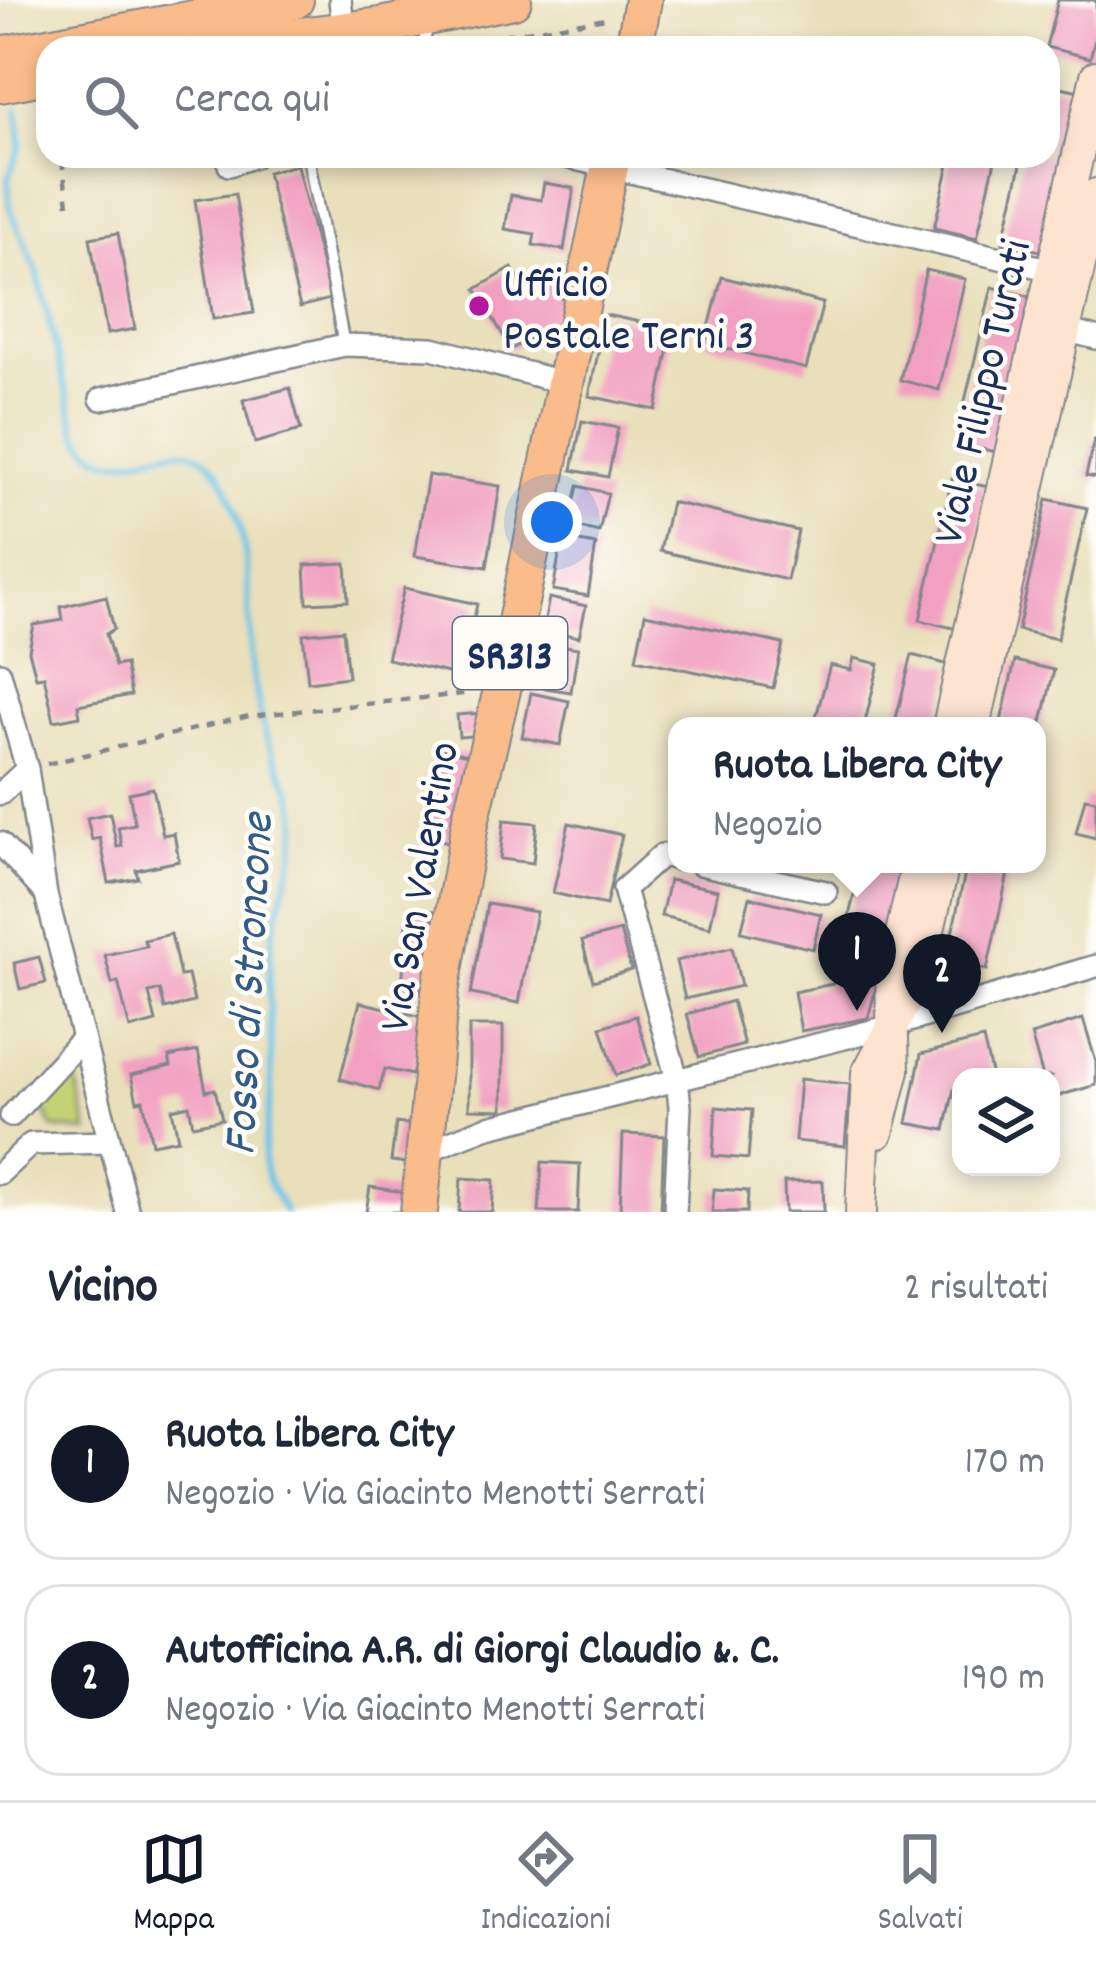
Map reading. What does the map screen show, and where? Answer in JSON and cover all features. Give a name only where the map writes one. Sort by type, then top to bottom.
[{"type":"main road","points":[[102,36],[295,0]]},
{"type":"main road","points":[[281,36],[428,21],[513,0]]},
{"type":"main road","points":[[636,36],[642,6]]},
{"type":"main road","points":[[0,55],[36,48]]},
{"type":"main road","points":[[0,84],[36,77]]},
{"type":"main road","name":"Via San Valentino","points":[[419,1212],[440,993],[471,818],[610,168]]},
{"type":"street","name":"Viale Filippo Turati","points":[[950,717],[1096,76]]},
{"type":"street","points":[[636,168],[1052,270]]},
{"type":"street","name":"Viale Filippo Turati","points":[[977,717],[1094,212]]},
{"type":"street","points":[[1064,330],[1096,338]]},
{"type":"street","points":[[101,399],[344,345],[432,348],[565,383]]},
{"type":"street","points":[[0,673],[27,769],[46,895],[128,1212]]},
{"type":"street","points":[[0,794],[27,769]]},
{"type":"street","points":[[0,842],[46,895]]},
{"type":"street","points":[[668,857],[662,855],[624,889],[677,1079],[675,1212]]},
{"type":"street","points":[[740,873],[826,892]]},
{"type":"street","points":[[862,1202],[894,1070],[891,977],[915,873]]},
{"type":"street","points":[[892,1026],[918,979],[942,873]]},
{"type":"street","points":[[424,1152],[485,1128],[892,1026],[1096,966]]},
{"type":"street","points":[[31,1144],[6,1115],[83,1037]]},
{"type":"street","points":[[0,1173],[31,1144],[109,1142]]},
{"type":"lane","points":[[310,168],[344,345]]},
{"type":"path","points":[[494,36],[642,6]]},
{"type":"path","points":[[63,168],[68,204]]},
{"type":"path","points":[[27,769],[249,716],[502,689]]},
{"type":"green space","points":[[73,1064],[88,1132],[52,1128],[41,1103]]},
{"type":"building","points":[[1058,0],[1096,0],[1096,36],[1090,58],[1060,50],[1060,36],[1049,36]]},
{"type":"building","points":[[1060,87],[1083,92],[1045,252],[1003,243],[1020,168],[1060,168]]},
{"type":"building","points":[[298,168],[330,299],[300,307],[267,172]]},
{"type":"building","points":[[948,168],[993,168],[977,238],[934,228]]},
{"type":"building","points":[[544,183],[574,188],[564,250],[533,245],[535,234],[505,229],[511,195],[541,200]]},
{"type":"building","points":[[235,194],[254,313],[213,319],[195,200]]},
{"type":"building","points":[[118,233],[135,329],[107,334],[90,238]]},
{"type":"building","points":[[512,268],[526,292],[553,279],[572,317],[511,349],[476,289]]},
{"type":"building","points":[[926,270],[965,279],[939,390],[900,380]]},
{"type":"building","points":[[722,277],[823,303],[806,369],[705,343]]},
{"type":"building","points":[[992,287],[1032,297],[996,452],[955,443]]},
{"type":"building","points":[[606,315],[673,329],[656,410],[589,396]]},
{"type":"building","points":[[290,388],[301,430],[255,443],[243,400]]},
{"type":"building","points":[[582,421],[618,428],[608,477],[572,470]]},
{"type":"building","points":[[1096,440],[1096,478],[1086,476]]},
{"type":"building","points":[[428,475],[500,486],[487,567],[415,556]]},
{"type":"building","points":[[952,479],[988,487],[957,629],[920,620]]},
{"type":"building","points":[[578,486],[608,493],[599,532],[569,525]]},
{"type":"building","points":[[1047,499],[1087,508],[1057,639],[1018,630]]},
{"type":"building","points":[[671,502],[798,531],[787,580],[660,551]]},
{"type":"building","points":[[562,539],[596,545],[588,596],[553,590]]},
{"type":"building","points":[[346,563],[348,601],[307,603],[305,565]]},
{"type":"building","points":[[404,588],[477,604],[461,676],[387,659]]},
{"type":"building","points":[[106,596],[114,629],[106,634],[115,666],[125,664],[131,695],[78,705],[80,716],[54,721],[44,676],[36,677],[29,651],[34,625],[63,620],[61,607]]},
{"type":"building","points":[[549,598],[586,606],[579,637],[543,630]]},
{"type":"building","points":[[645,614],[783,644],[773,688],[636,659]]},
{"type":"building","points":[[343,630],[348,677],[308,682],[303,634]]},
{"type":"building","points":[[538,642],[578,648],[571,692],[532,686]]},
{"type":"building","points":[[912,655],[953,666],[939,717],[896,717]]},
{"type":"building","points":[[854,658],[879,664],[866,717],[816,717],[830,665],[851,670]]},
{"type":"building","points":[[1015,661],[1054,670],[1043,717],[1002,717]]},
{"type":"building","points":[[531,693],[569,701],[560,745],[522,737]]},
{"type":"building","points":[[483,713],[485,735],[459,737],[457,715]]},
{"type":"building","points":[[440,749],[473,756],[454,843],[422,836]]},
{"type":"building","points":[[153,788],[163,835],[174,833],[179,861],[136,870],[138,878],[109,883],[100,838],[92,840],[87,818],[110,813],[117,847],[122,846],[118,827],[135,824],[129,793]]},
{"type":"building","points":[[1085,798],[1096,800],[1096,838],[1076,833]]},
{"type":"building","points":[[504,820],[537,823],[533,863],[500,859]]},
{"type":"building","points":[[569,823],[622,835],[606,905],[553,893]]},
{"type":"building","points":[[859,873],[905,873],[889,944],[845,934]]},
{"type":"building","points":[[965,873],[1008,873],[987,970],[946,961]]},
{"type":"building","points":[[669,880],[718,890],[710,927],[661,916]]},
{"type":"building","points":[[750,897],[821,914],[813,949],[741,932]]},
{"type":"building","points":[[487,904],[536,912],[519,1003],[471,994]]},
{"type":"building","points":[[408,909],[433,911],[427,989],[402,987]]},
{"type":"building","points":[[620,931],[631,970],[593,981],[582,941]]},
{"type":"building","points":[[171,934],[180,976],[188,975],[194,1002],[165,1009],[160,990],[149,993],[156,1022],[130,1029],[118,982],[112,984],[105,955],[146,946],[144,940]]},
{"type":"building","points":[[732,947],[741,986],[685,999],[676,961]]},
{"type":"building","points":[[39,957],[46,983],[20,989],[14,963]]},
{"type":"building","points":[[838,963],[880,974],[868,1018],[801,1031],[794,992],[833,984]]},
{"type":"building","points":[[732,1001],[744,1045],[699,1057],[687,1014]]},
{"type":"building","points":[[360,1002],[427,1018],[412,1075],[385,1069],[379,1090],[340,1079]]},
{"type":"building","points":[[636,1016],[651,1064],[616,1075],[601,1027]]},
{"type":"building","points":[[1083,1019],[1096,1062],[1096,1085],[1060,1095],[1060,1068],[1040,1068],[1031,1035]]},
{"type":"building","points":[[469,1026],[503,1026],[503,1110],[469,1109]]},
{"type":"building","points":[[983,1039],[990,1068],[952,1068],[945,1130],[907,1123],[921,1054]]},
{"type":"building","points":[[198,1051],[206,1091],[215,1089],[222,1119],[193,1125],[189,1105],[172,1109],[178,1139],[152,1144],[143,1100],[137,1101],[131,1075],[171,1066],[169,1057]]},
{"type":"building","points":[[800,1079],[850,1084],[845,1146],[795,1141]]},
{"type":"building","points":[[716,1107],[752,1110],[748,1159],[713,1156]]},
{"type":"building","points":[[396,1123],[420,1126],[415,1164],[391,1161]]},
{"type":"building","points":[[623,1134],[664,1136],[661,1212],[620,1211]]},
{"type":"building","points":[[542,1162],[580,1164],[578,1212],[539,1212]]},
{"type":"building","points":[[461,1178],[494,1180],[492,1212],[459,1212]]},
{"type":"building","points":[[823,1181],[824,1212],[785,1212],[784,1182]]},
{"type":"building","points":[[370,1187],[411,1193],[408,1212],[366,1212]]},
{"type":"building","points":[[714,1189],[748,1191],[747,1212],[712,1212]]},
{"type":"waterway","name":"Fosso di Stroncone","points":[[18,110],[21,145],[9,176],[9,206],[37,271],[75,427],[92,452],[112,461],[179,451],[200,456],[220,476],[243,539],[257,697],[266,738],[291,791],[297,818],[295,848],[271,953],[271,1090],[264,1150],[266,1176],[285,1212]]},
{"type":"place","name":"Ufficio Postale Terni 3","points":[[479,306]]},
{"type":"place","name":"Ruota Libera City","points":[[857,1011]]},
{"type":"place","name":"Autofficina A.R. di Giorgi Claudio &. C.","points":[[942,1033]]}]
